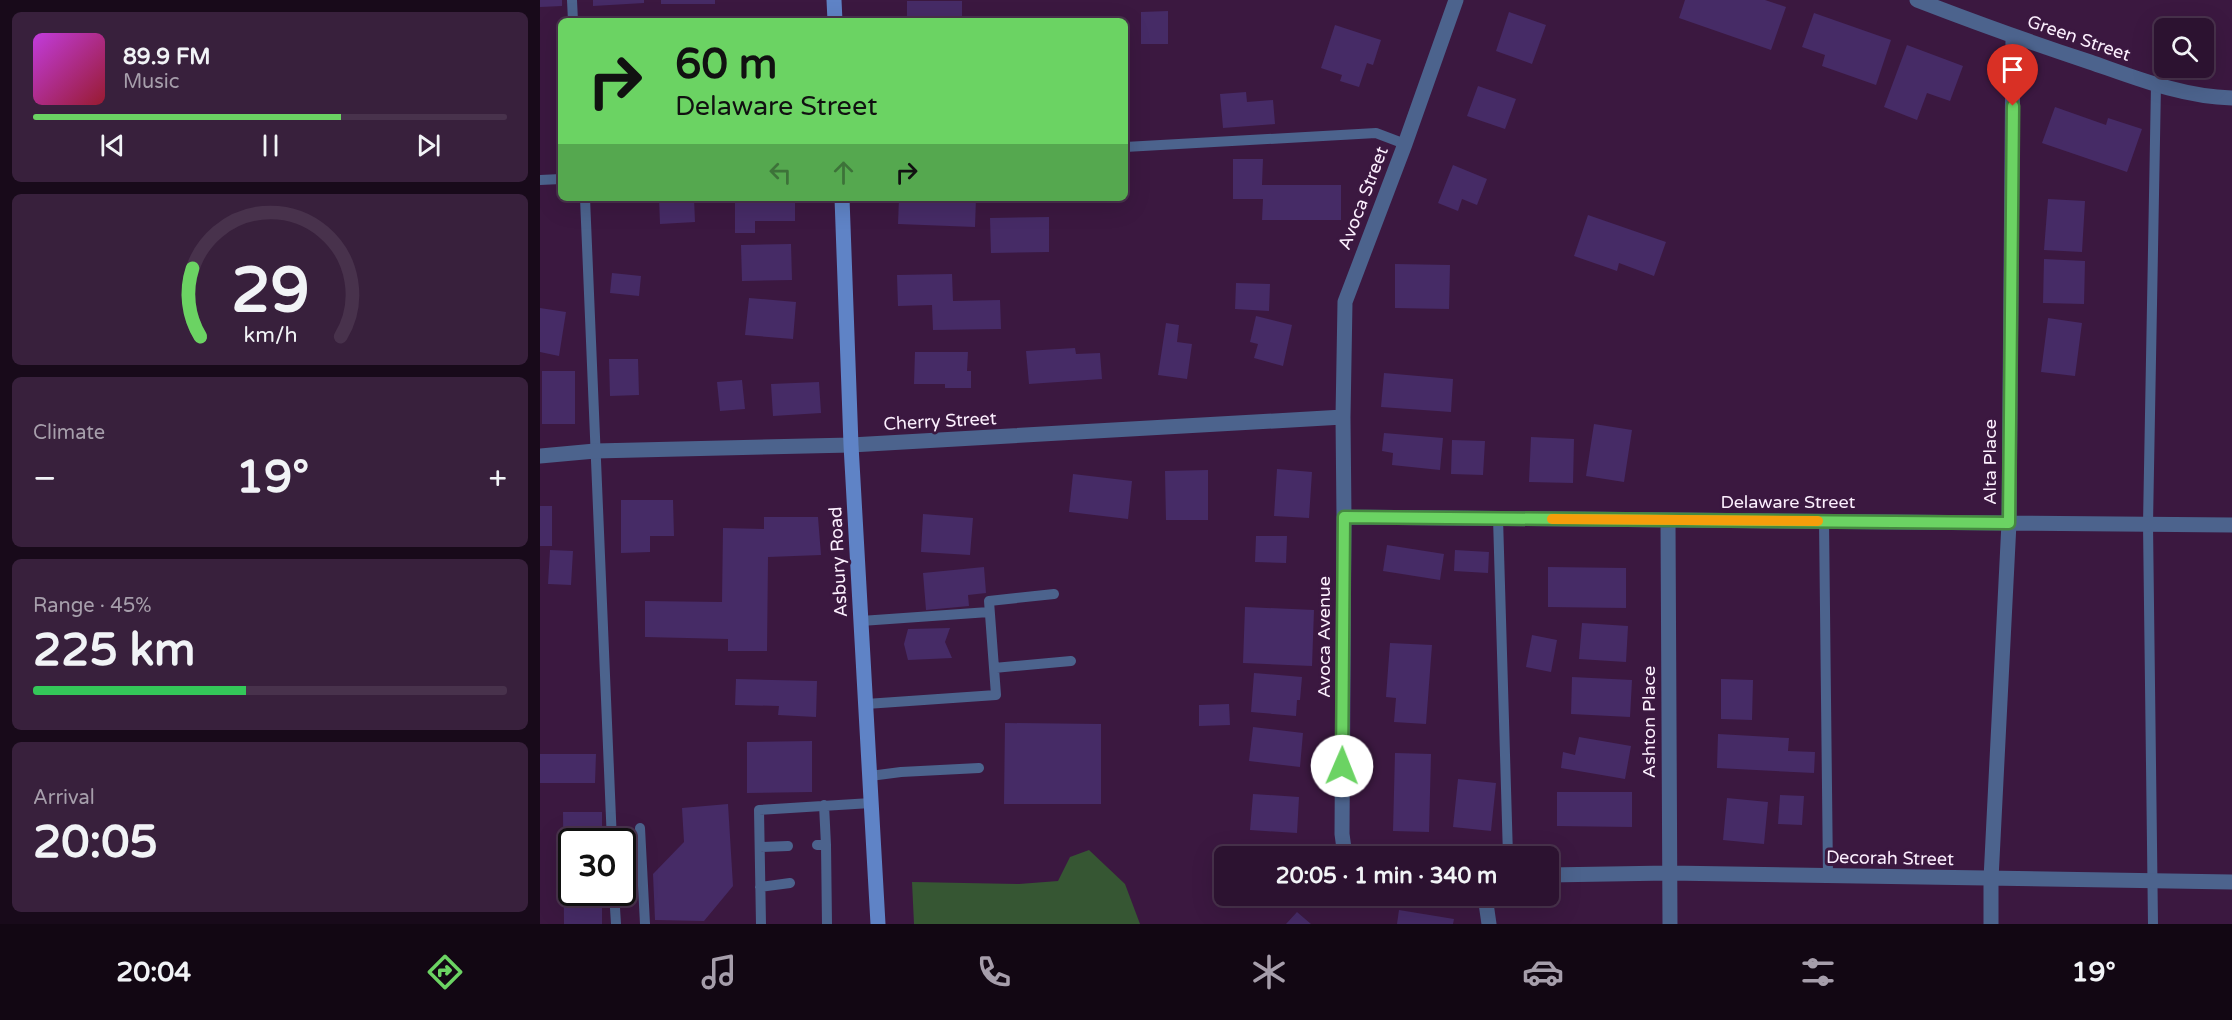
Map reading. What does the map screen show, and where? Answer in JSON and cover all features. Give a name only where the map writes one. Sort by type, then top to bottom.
[{"type":"main road","points":[[834,0],[835,18]]},
{"type":"main road","name":"Asbury Road","points":[[842,201],[851,445],[878,924]]},
{"type":"street","name":"Avoca Street","points":[[1343,417],[1345,302],[1405,144],[1456,0]]},
{"type":"street","name":"Green Street","points":[[1917,0],[2156,85],[2214,98],[2232,98]]},
{"type":"street","name":"Alta Place","points":[[1990,924],[2009,523],[2013,36]]},
{"type":"street","name":"Cherry Street","points":[[540,456],[596,451],[851,445],[1343,417]]},
{"type":"street","name":"Avoca Avenue","points":[[1343,417],[1344,846]]},
{"type":"street","name":"Delaware Street","points":[[1344,517],[2232,525]]},
{"type":"street","name":"Ashton Place","points":[[1668,520],[1670,924]]},
{"type":"street","name":"Decorah Street","points":[[1559,875],[1669,873],[2232,882]]},
{"type":"street","points":[[1486,906],[1489,924]]},
{"type":"lane","points":[[572,0],[573,18]]},
{"type":"lane","points":[[2152,924],[2148,524],[2156,85]]},
{"type":"lane","points":[[1128,147],[1376,133],[1405,144]]},
{"type":"lane","points":[[540,180],[558,179]]},
{"type":"lane","points":[[585,201],[611,828]]},
{"type":"lane","points":[[1498,519],[1508,846]]},
{"type":"lane","points":[[1824,521],[1828,876]]},
{"type":"lane","points":[[866,704],[996,695],[989,601],[1054,594]]},
{"type":"lane","points":[[861,621],[989,612]]},
{"type":"lane","points":[[994,668],[1071,661]]},
{"type":"lane","points":[[870,776],[979,768]]},
{"type":"lane","points":[[761,924],[759,810],[871,803]]},
{"type":"lane","points":[[824,805],[821,845],[825,924]]},
{"type":"lane","points":[[640,828],[645,924]]},
{"type":"lane","points":[[760,847],[788,846]]},
{"type":"lane","points":[[760,887],[790,883]]},
{"type":"lane","points":[[615,906],[616,924]]},
{"type":"green space","points":[[1089,850],[1125,884],[1140,924],[914,924],[912,882],[1019,884],[1058,881],[1070,857]]},
{"type":"building","points":[[540,0],[562,0],[562,6],[540,7]]},
{"type":"building","points":[[593,0],[644,0],[644,3],[593,6]]},
{"type":"building","points":[[661,0],[715,0],[715,4],[661,4]]},
{"type":"building","points":[[1685,0],[1765,0],[1786,7],[1771,50],[1679,18]]},
{"type":"building","points":[[907,1],[962,1],[962,18],[900,18],[900,16],[907,16]]},
{"type":"building","points":[[1168,11],[1168,44],[1141,44],[1141,12]]},
{"type":"building","points":[[1509,12],[1546,25],[1532,64],[1496,51]]},
{"type":"building","points":[[1814,13],[1891,40],[1876,85],[1822,66],[1825,55],[1802,47]]},
{"type":"building","points":[[1335,25],[1381,40],[1373,65],[1367,63],[1359,87],[1340,81],[1342,75],[1321,68]]},
{"type":"building","points":[[1907,45],[1963,66],[1950,101],[1927,93],[1917,120],[1884,107]]},
{"type":"building","points":[[1478,86],[1516,99],[1505,129],[1467,116]]},
{"type":"building","points":[[1246,92],[1247,102],[1273,100],[1275,124],[1223,128],[1220,94]]},
{"type":"building","points":[[2055,107],[2106,125],[2108,118],[2142,129],[2127,172],[2042,143]]},
{"type":"building","points":[[1233,159],[1263,159],[1262,185],[1341,185],[1341,220],[1262,220],[1263,199],[1233,199]]},
{"type":"building","points":[[1453,165],[1487,179],[1477,205],[1462,199],[1458,211],[1438,203]]},
{"type":"building","points":[[2048,199],[2085,201],[2082,252],[2044,250]]},
{"type":"building","points":[[659,201],[694,201],[695,222],[660,224]]},
{"type":"building","points":[[735,201],[795,201],[795,221],[755,221],[755,233],[735,233]]},
{"type":"building","points":[[899,201],[976,201],[975,227],[898,224]]},
{"type":"building","points":[[1588,215],[1666,242],[1654,276],[1619,263],[1617,271],[1574,256]]},
{"type":"building","points":[[1049,217],[1049,252],[991,253],[990,218]]},
{"type":"building","points":[[791,244],[792,280],[742,281],[741,245]]},
{"type":"building","points":[[2044,259],[2085,261],[2084,304],[2043,303]]},
{"type":"building","points":[[1395,264],[1450,265],[1449,309],[1395,308]]},
{"type":"building","points":[[612,273],[641,276],[639,296],[610,293]]},
{"type":"building","points":[[952,274],[953,301],[1000,300],[1001,329],[933,330],[932,305],[898,306],[897,275]]},
{"type":"building","points":[[1236,283],[1270,284],[1269,311],[1235,309]]},
{"type":"building","points":[[749,298],[796,302],[793,339],[745,335]]},
{"type":"building","points":[[540,308],[566,312],[559,356],[540,352]]},
{"type":"building","points":[[1256,316],[1292,325],[1283,366],[1254,358],[1258,344],[1250,342]]},
{"type":"building","points":[[2048,318],[2082,323],[2075,376],[2041,372]]},
{"type":"building","points":[[1166,323],[1179,325],[1177,342],[1192,344],[1187,379],[1158,375]]},
{"type":"building","points":[[1075,348],[1076,354],[1100,353],[1102,379],[1029,384],[1026,351]]},
{"type":"building","points":[[915,352],[968,352],[967,371],[971,371],[971,388],[945,388],[945,384],[914,384]]},
{"type":"building","points":[[609,359],[638,359],[639,395],[610,396]]},
{"type":"building","points":[[542,371],[575,371],[575,424],[542,424]]},
{"type":"building","points":[[1384,373],[1453,379],[1451,412],[1381,407]]},
{"type":"building","points":[[742,380],[745,409],[720,411],[717,382]]},
{"type":"building","points":[[819,382],[821,413],[773,416],[771,384]]},
{"type":"building","points":[[1594,424],[1632,430],[1624,482],[1586,476]]},
{"type":"building","points":[[1384,433],[1443,438],[1440,470],[1392,465],[1393,453],[1382,451]]},
{"type":"building","points":[[1531,437],[1574,439],[1573,483],[1529,482]]},
{"type":"building","points":[[1452,440],[1485,441],[1483,475],[1451,474]]},
{"type":"building","points":[[1277,469],[1312,472],[1309,518],[1274,516]]},
{"type":"building","points":[[1208,470],[1208,520],[1166,520],[1165,471]]},
{"type":"building","points":[[1073,474],[1132,481],[1128,519],[1069,512]]},
{"type":"building","points":[[621,500],[673,500],[674,536],[650,536],[650,552],[621,553]]},
{"type":"building","points":[[540,506],[552,506],[552,546],[540,546]]},
{"type":"building","points":[[923,514],[973,518],[970,555],[921,552]]},
{"type":"building","points":[[764,517],[818,517],[821,555],[768,557],[767,651],[728,651],[728,639],[645,637],[645,601],[722,602],[723,528],[764,529]]},
{"type":"building","points":[[1256,536],[1287,536],[1286,563],[1255,562]]},
{"type":"building","points":[[1387,545],[1444,554],[1440,580],[1383,571]]},
{"type":"building","points":[[550,550],[573,551],[571,585],[548,584]]},
{"type":"building","points":[[1455,550],[1489,552],[1488,573],[1454,571]]},
{"type":"building","points":[[984,567],[986,593],[968,595],[969,606],[926,610],[923,573]]},
{"type":"building","points":[[1548,567],[1626,568],[1626,608],[1548,607]]},
{"type":"building","points":[[1245,607],[1314,610],[1312,666],[1243,663]]},
{"type":"building","points":[[1582,623],[1628,626],[1626,662],[1579,659]]},
{"type":"building","points":[[950,628],[945,642],[952,658],[908,660],[904,644],[908,629]]},
{"type":"building","points":[[1532,635],[1557,640],[1551,672],[1526,667]]},
{"type":"building","points":[[1390,643],[1432,645],[1426,724],[1394,722],[1396,698],[1386,697]]},
{"type":"building","points":[[1254,673],[1302,677],[1296,716],[1251,712]]},
{"type":"building","points":[[1572,677],[1632,680],[1630,717],[1571,714]]},
{"type":"building","points":[[736,679],[817,681],[816,717],[778,715],[779,706],[735,705]]},
{"type":"building","points":[[1721,679],[1753,680],[1752,720],[1721,719]]},
{"type":"building","points":[[1229,704],[1230,725],[1199,726],[1199,705]]},
{"type":"building","points":[[1005,723],[1101,724],[1101,804],[1004,804]]},
{"type":"building","points":[[1253,727],[1303,733],[1300,767],[1249,761]]},
{"type":"building","points":[[1718,734],[1789,738],[1788,751],[1815,752],[1814,773],[1717,768]]},
{"type":"building","points":[[1579,737],[1631,746],[1625,779],[1561,768],[1563,752],[1575,755]]},
{"type":"building","points":[[812,741],[812,792],[747,793],[747,742]]},
{"type":"building","points":[[1395,753],[1431,754],[1429,832],[1393,831]]},
{"type":"building","points":[[540,754],[596,754],[595,783],[540,783]]},
{"type":"building","points":[[1458,779],[1496,783],[1491,831],[1453,827]]},
{"type":"building","points":[[1557,792],[1632,792],[1632,827],[1557,826]]},
{"type":"building","points":[[1253,794],[1299,797],[1297,833],[1250,830]]},
{"type":"building","points":[[1780,795],[1804,796],[1802,825],[1778,824]]},
{"type":"building","points":[[1727,798],[1768,802],[1764,844],[1723,840]]},
{"type":"building","points":[[728,804],[733,886],[704,921],[655,920],[653,874],[684,842],[682,808]]},
{"type":"building","points":[[563,812],[602,812],[602,828],[563,828]]},
{"type":"building","points":[[564,906],[602,906],[602,924],[564,924]]},
{"type":"building","points":[[1399,910],[1454,919],[1453,924],[1397,924]]},
{"type":"building","points":[[1297,912],[1311,924],[1286,924]]},
{"type":"slow traffic","points":[[1552,519],[1818,521]]},
{"type":"route","points":[[1342,766],[1344,517],[2009,523],[2013,106]]}]
